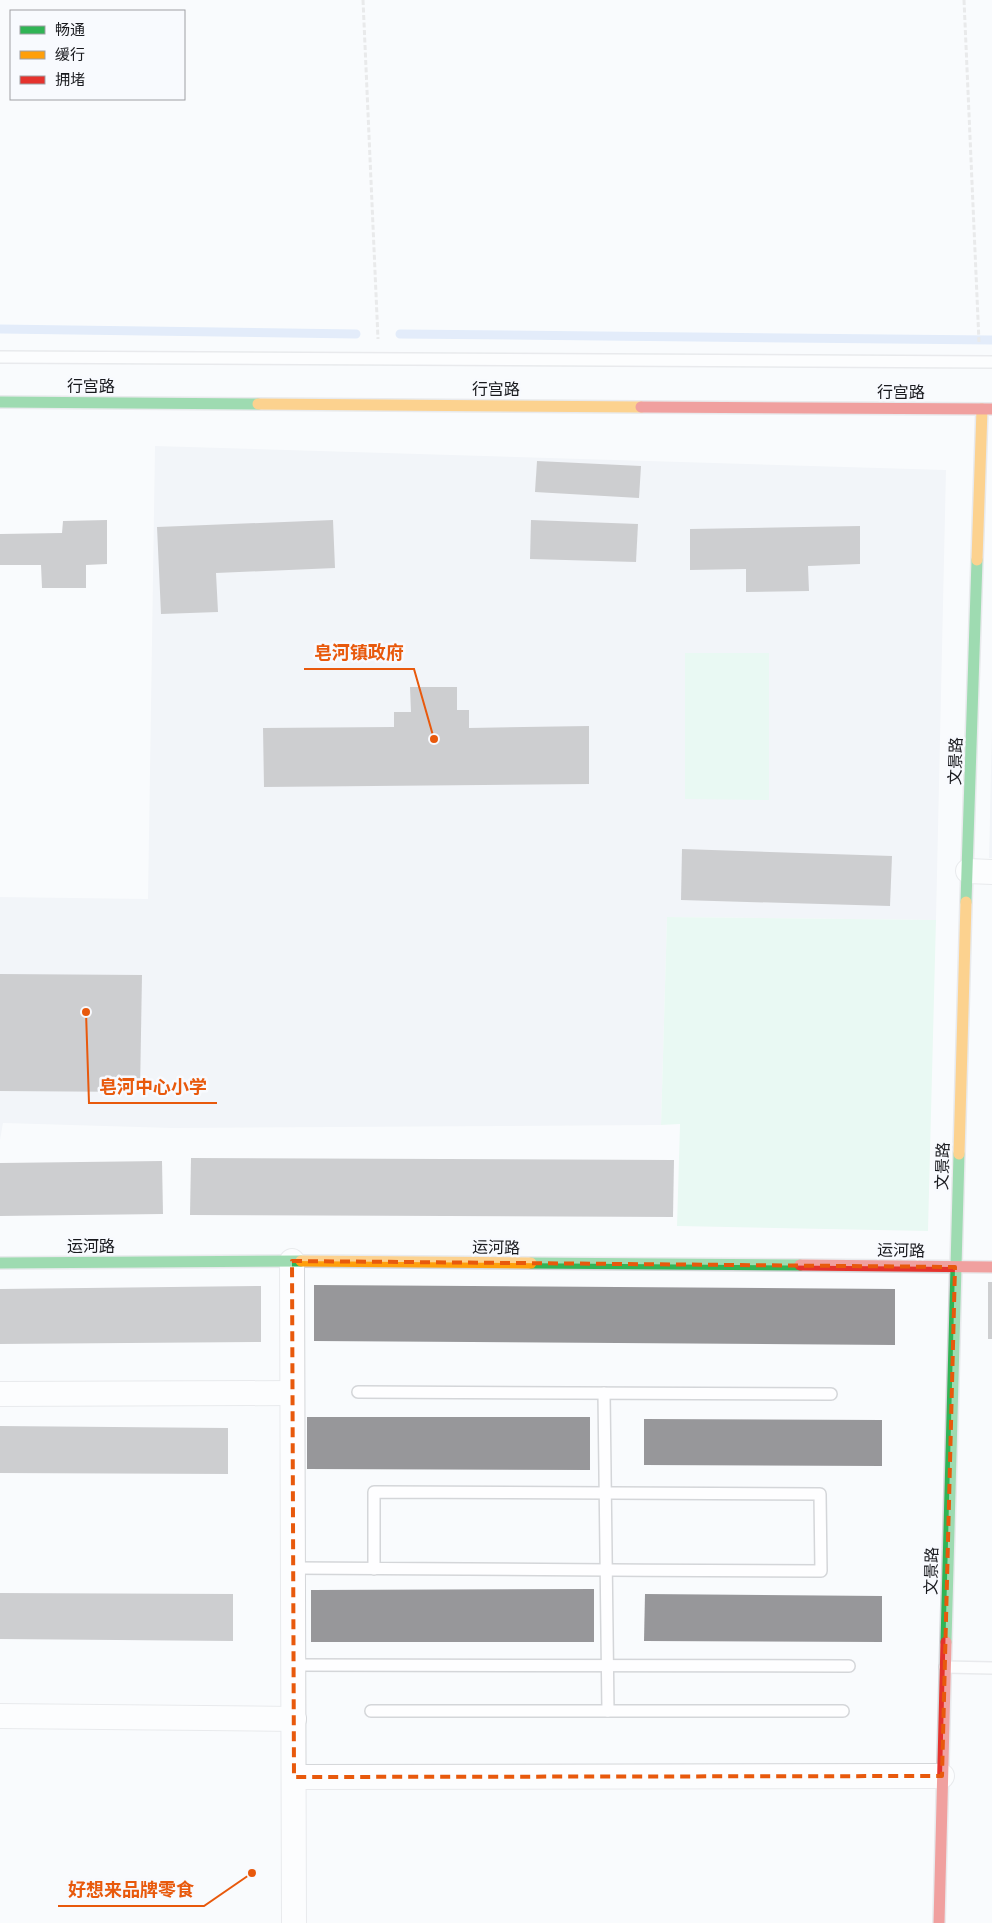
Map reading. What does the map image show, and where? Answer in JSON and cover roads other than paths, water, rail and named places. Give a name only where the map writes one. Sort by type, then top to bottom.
[{"type":"street","name":"行宫路","points":[[0,402],[987,409]]},
{"type":"street","name":"文景路","points":[[939,1923],[955,1267],[968,871],[987,409]]},
{"type":"street","points":[[968,871],[992,872]]},
{"type":"street","points":[[292,1261],[294,1923]]},
{"type":"street","name":"运河路","points":[[0,1263],[292,1261],[992,1267]]},
{"type":"street","points":[[0,1394],[292,1393]]},
{"type":"street","points":[[0,1716],[294,1719]]},
{"type":"street","points":[[294,1777],[942,1776]]},
{"type":"lane","points":[[0,357],[992,362]]},
{"type":"lane","points":[[358,1392],[831,1394]]},
{"type":"lane","points":[[604,1393],[608,1711]]},
{"type":"lane","points":[[293,1568],[374,1569],[820,1571],[820,1494],[374,1492],[374,1569]]},
{"type":"lane","points":[[293,1665],[849,1666]]},
{"type":"lane","points":[[945,1667],[992,1668]]},
{"type":"lane","points":[[371,1711],[843,1711]]},
{"type":"waterway","points":[[0,329],[356,334]]},
{"type":"waterway","points":[[400,334],[992,340]]},
{"type":"place","name":"皂河镇政府","points":[[434,739]]},
{"type":"place","name":"皂河中心小学","points":[[86,1012]]},
{"type":"place","name":"好想来品牌零食","points":[[252,1873]]}]
